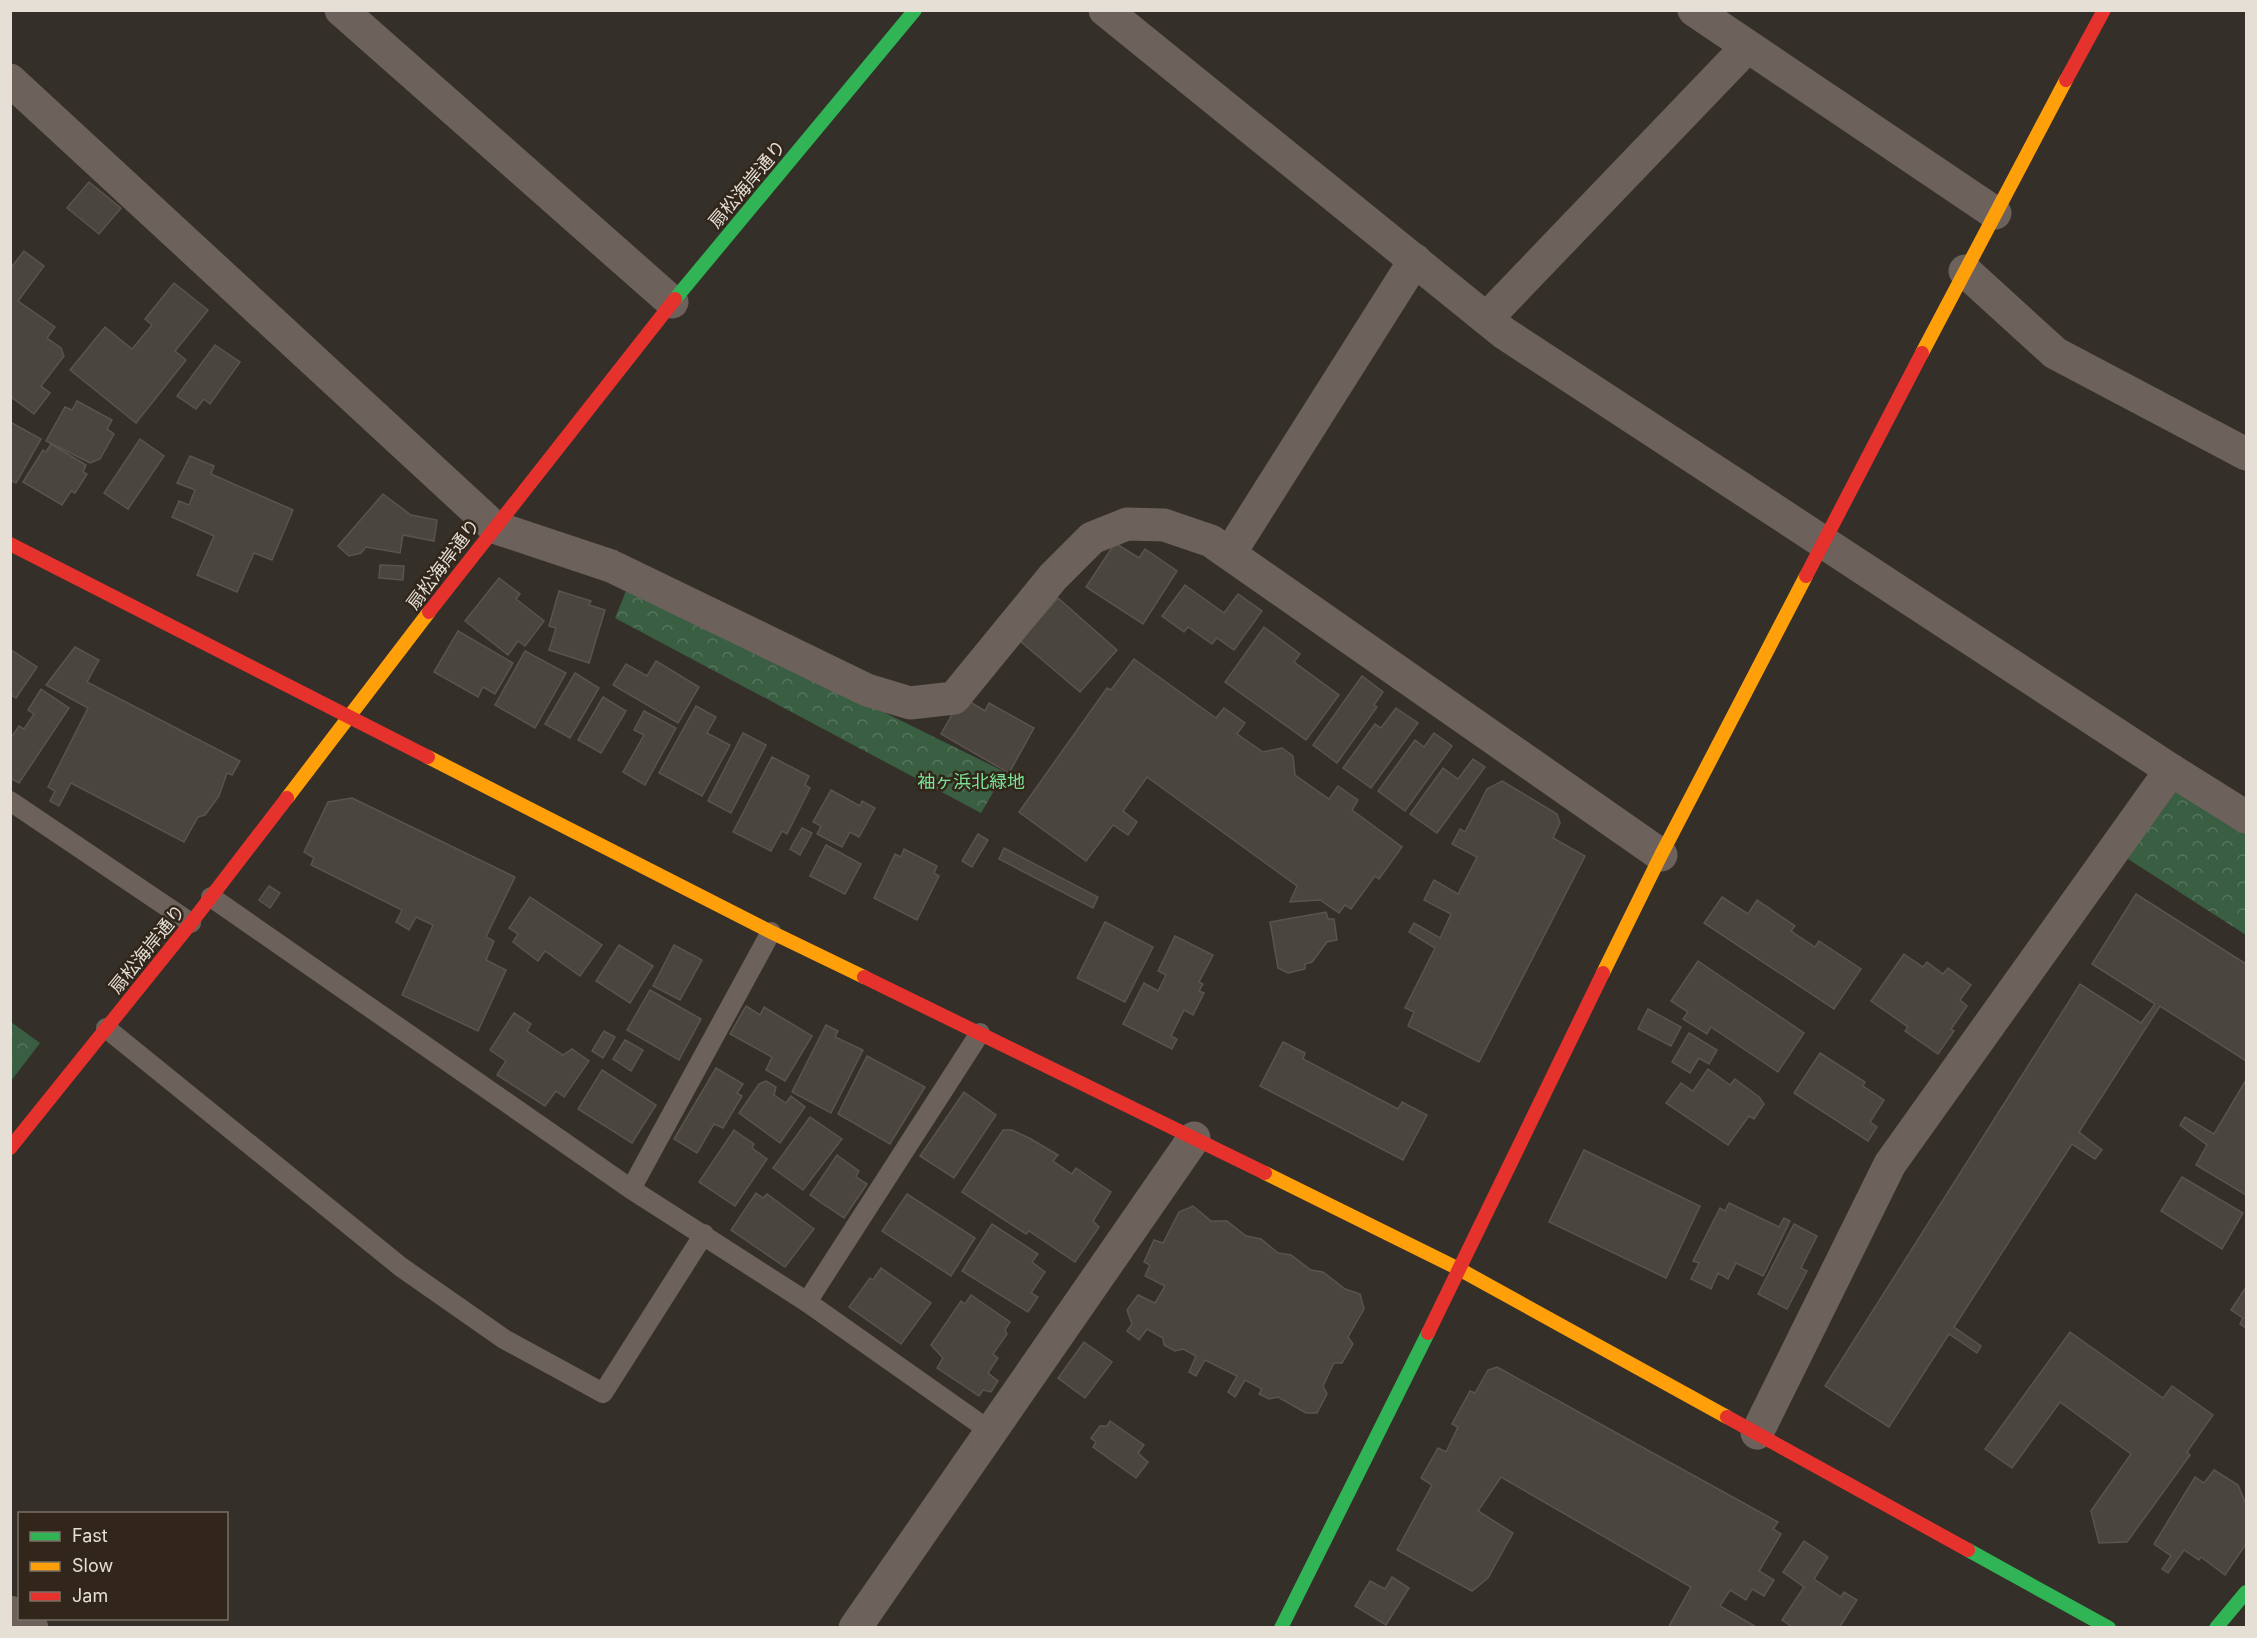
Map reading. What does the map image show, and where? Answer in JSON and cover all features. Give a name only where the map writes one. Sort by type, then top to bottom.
[{"type":"street","points":[[341,10],[672,302]]},
{"type":"street","name":"扇松海岸通り","points":[[10,1148],[211,897],[494,527],[672,302],[915,10]]},
{"type":"street","points":[[1105,10],[1514,339],[2171,770],[2247,817]]},
{"type":"street","points":[[1694,10],[1995,213]]},
{"type":"street","points":[[1281,1628],[1661,855],[1995,213],[2104,10]]},
{"type":"street","points":[[1487,318],[1747,47]]},
{"type":"street","points":[[10,80],[494,527],[611,566],[867,690],[910,703],[954,698],[1053,577],[1092,538],[1127,524],[1164,525],[1211,541],[1230,553],[1661,855]]},
{"type":"street","points":[[1230,553],[1415,260]]},
{"type":"street","points":[[1965,272],[2055,353],[2247,454]]},
{"type":"street","points":[[10,544],[771,932],[1459,1269],[2109,1628]]},
{"type":"street","points":[[1757,1433],[1890,1164],[2171,770]]},
{"type":"street","points":[[855,1628],[1194,1138]]},
{"type":"street","points":[[2216,1628],[2247,1592]]},
{"type":"lane","points":[[10,801],[190,923]]},
{"type":"lane","points":[[211,897],[631,1189],[807,1302],[990,1431]]},
{"type":"lane","points":[[631,1189],[771,932]]},
{"type":"lane","points":[[106,1028],[401,1267],[504,1339],[603,1393],[704,1234]]},
{"type":"lane","points":[[807,1302],[980,1033]]},
{"type":"green space","name":"袖ヶ浜北緑地","points":[[628,586],[1005,772],[981,813],[615,618]]},
{"type":"green space","points":[[2164,782],[2246,834],[2246,935],[2128,859]]},
{"type":"green space","points":[[11,1022],[40,1043],[11,1081]]},
{"type":"building","points":[[89,182],[121,208],[99,234],[67,208]]},
{"type":"building","points":[[24,251],[44,266],[18,301],[55,327],[47,338],[61,348],[64,356],[41,386],[50,393],[34,414],[10,396],[10,269]]},
{"type":"building","points":[[174,283],[208,310],[175,351],[186,360],[136,423],[70,370],[105,327],[132,349],[152,325],[145,319]]},
{"type":"building","points":[[215,345],[240,362],[210,404],[204,399],[196,409],[177,396]]},
{"type":"building","points":[[77,401],[112,420],[107,429],[114,434],[100,459],[90,463],[46,441],[65,407],[72,410]]},
{"type":"building","points":[[10,422],[41,439],[16,483],[10,480]]},
{"type":"building","points":[[140,439],[164,456],[128,509],[104,493]]},
{"type":"building","points":[[51,444],[86,465],[83,472],[87,474],[75,493],[71,491],[62,505],[23,482],[43,450],[46,452]]},
{"type":"building","points":[[190,456],[214,466],[211,474],[293,510],[272,560],[254,553],[237,592],[197,575],[214,536],[172,517],[179,501],[189,505],[195,490],[177,483]]},
{"type":"building","points":[[383,494],[411,515],[437,520],[434,541],[403,535],[400,553],[366,547],[361,553],[349,556],[338,546]]},
{"type":"building","points":[[1115,543],[1139,558],[1145,549],[1177,571],[1143,624],[1086,587]]},
{"type":"building","points":[[380,565],[404,566],[403,580],[379,578]]},
{"type":"building","points":[[499,578],[520,594],[516,599],[544,621],[525,646],[518,641],[508,655],[465,621]]},
{"type":"building","points":[[1185,585],[1224,613],[1238,594],[1262,611],[1234,650],[1217,638],[1212,644],[1188,627],[1184,632],[1162,616]]},
{"type":"building","points":[[559,591],[591,601],[589,605],[605,610],[589,663],[549,650],[556,628],[549,626]]},
{"type":"building","points":[[1058,598],[1117,650],[1080,692],[1020,641]]},
{"type":"building","points":[[1264,627],[1300,654],[1294,662],[1339,695],[1306,740],[1225,682]]},
{"type":"building","points":[[458,631],[513,663],[495,694],[483,687],[478,697],[434,672]]},
{"type":"building","points":[[75,647],[99,660],[87,682],[240,761],[232,775],[227,773],[219,796],[205,815],[198,817],[184,842],[71,783],[59,806],[50,801],[55,791],[48,787],[88,708],[46,685]]},
{"type":"building","points":[[10,649],[37,667],[16,698],[10,694]]},
{"type":"building","points":[[525,651],[566,673],[535,728],[495,705]]},
{"type":"building","points":[[1134,659],[1216,718],[1224,708],[1245,723],[1237,734],[1263,752],[1282,748],[1293,756],[1295,775],[1329,799],[1338,786],[1358,800],[1352,810],[1402,847],[1379,879],[1375,876],[1351,909],[1345,905],[1339,913],[1320,900],[1290,902],[1297,886],[1147,777],[1123,811],[1137,822],[1128,835],[1113,825],[1086,861],[1019,812],[1107,688],[1111,690]]},
{"type":"building","points":[[656,661],[699,687],[678,723],[613,685],[626,664],[647,676]]},
{"type":"building","points":[[575,673],[599,688],[570,738],[545,724]]},
{"type":"building","points":[[1362,676],[1383,692],[1374,705],[1377,707],[1337,763],[1313,745]]},
{"type":"building","points":[[41,689],[69,708],[19,783],[10,778],[10,739],[19,726],[24,729],[34,714],[28,710]]},
{"type":"building","points":[[603,697],[626,711],[601,753],[578,740]]},
{"type":"building","points":[[962,697],[985,711],[989,703],[1034,728],[1009,773],[941,734]]},
{"type":"building","points":[[696,706],[716,717],[707,733],[730,745],[702,796],[659,773]]},
{"type":"building","points":[[1396,708],[1418,723],[1371,788],[1343,768],[1375,724],[1381,728]]},
{"type":"building","points":[[644,711],[676,728],[645,785],[623,772],[644,735],[634,730]]},
{"type":"building","points":[[743,733],[766,745],[731,813],[708,801]]},
{"type":"building","points":[[1434,733],[1452,746],[1405,811],[1378,791],[1415,740],[1424,747]]},
{"type":"building","points":[[772,757],[809,776],[805,785],[810,788],[787,834],[782,831],[771,851],[733,832]]},
{"type":"building","points":[[1473,759],[1485,767],[1437,833],[1410,814],[1443,768],[1458,779]]},
{"type":"building","points":[[1502,781],[1557,814],[1560,823],[1553,838],[1585,856],[1479,1062],[1408,1026],[1414,1012],[1405,1008],[1435,948],[1409,932],[1414,923],[1440,938],[1451,914],[1424,900],[1434,880],[1458,894],[1477,857],[1452,844],[1460,829],[1465,832],[1487,789]]},
{"type":"building","points":[[831,790],[860,806],[862,801],[875,808],[859,837],[850,832],[842,847],[817,834],[821,826],[813,822]]},
{"type":"building","points":[[352,798],[515,877],[486,937],[494,941],[486,960],[506,970],[478,1031],[402,995],[433,925],[416,917],[409,930],[396,922],[402,910],[311,865],[314,858],[304,852],[328,802]]},
{"type":"building","points":[[802,828],[812,833],[800,855],[790,849]]},
{"type":"building","points":[[978,834],[988,840],[972,867],[962,861]]},
{"type":"building","points":[[826,845],[861,864],[845,894],[810,876]]},
{"type":"building","points":[[1004,848],[1098,897],[1093,908],[999,859]]},
{"type":"building","points":[[904,849],[937,866],[934,873],[939,876],[917,920],[874,898],[895,854],[901,857]]},
{"type":"building","points":[[269,886],[280,893],[270,908],[259,900]]},
{"type":"building","points":[[2136,894],[2246,964],[2246,1061],[2160,1006],[2079,1132],[2102,1150],[2095,1159],[2072,1144],[1954,1327],[1981,1346],[1977,1353],[1949,1334],[1889,1427],[1825,1386],[2080,984],[2141,1023],[2155,1004],[2092,964]]},
{"type":"building","points":[[530,897],[602,945],[580,976],[545,951],[538,961],[513,942],[518,934],[509,928]]},
{"type":"building","points":[[1722,897],[1748,914],[1757,900],[1795,926],[1791,931],[1815,947],[1819,941],[1861,969],[1834,1009],[1704,923]]},
{"type":"building","points":[[1326,912],[1328,919],[1334,919],[1337,940],[1327,942],[1312,962],[1305,964],[1305,969],[1288,973],[1278,968],[1270,922]]},
{"type":"building","points":[[1105,922],[1153,947],[1125,1002],[1077,978]]},
{"type":"building","points":[[1175,936],[1213,955],[1199,982],[1203,984],[1199,991],[1204,993],[1193,1015],[1184,1010],[1171,1036],[1177,1039],[1172,1049],[1123,1024],[1144,983],[1158,991],[1166,975],[1158,971]]},
{"type":"building","points":[[619,945],[653,966],[630,1003],[596,981]]},
{"type":"building","points":[[674,945],[702,960],[680,1000],[653,986]]},
{"type":"building","points":[[1904,954],[1923,967],[1927,962],[1943,974],[1948,968],[1971,985],[1960,1000],[1967,1006],[1951,1029],[1954,1031],[1938,1054],[1905,1031],[1908,1027],[1871,1001]]},
{"type":"building","points":[[1698,961],[1804,1033],[1778,1072],[1711,1027],[1707,1034],[1683,1019],[1688,1012],[1671,1001]]},
{"type":"building","points":[[650,990],[701,1019],[679,1060],[627,1030]]},
{"type":"building","points":[[746,1006],[760,1015],[764,1007],[812,1036],[785,1081],[766,1070],[772,1057],[730,1034]]},
{"type":"building","points":[[1648,1009],[1681,1027],[1671,1046],[1638,1029]]},
{"type":"building","points":[[514,1013],[531,1024],[527,1031],[563,1055],[572,1049],[589,1061],[564,1097],[556,1091],[545,1106],[497,1075],[506,1061],[490,1050]]},
{"type":"building","points":[[826,1025],[838,1031],[835,1037],[863,1050],[831,1113],[792,1092]]},
{"type":"building","points":[[604,1031],[615,1037],[603,1058],[592,1051]]},
{"type":"building","points":[[1689,1033],[1717,1050],[1709,1064],[1699,1058],[1690,1073],[1672,1062]]},
{"type":"building","points":[[625,1040],[643,1050],[631,1071],[613,1059]]},
{"type":"building","points":[[1283,1042],[1305,1053],[1303,1059],[1398,1109],[1402,1102],[1427,1115],[1403,1160],[1260,1086]]},
{"type":"building","points":[[1820,1053],[1865,1082],[1863,1086],[1884,1100],[1870,1122],[1877,1127],[1868,1141],[1794,1093]]},
{"type":"building","points":[[867,1056],[925,1087],[890,1144],[838,1114]]},
{"type":"building","points":[[716,1068],[743,1084],[737,1093],[742,1096],[723,1128],[714,1124],[697,1153],[674,1139]]},
{"type":"building","points":[[1708,1069],[1730,1085],[1735,1079],[1759,1097],[1764,1104],[1754,1119],[1749,1116],[1728,1145],[1666,1103],[1681,1083],[1693,1091]]},
{"type":"building","points":[[602,1070],[656,1105],[632,1143],[578,1109]]},
{"type":"building","points":[[2246,1080],[2246,1195],[2196,1165],[2207,1145],[2180,1125],[2185,1117],[2214,1134]]},
{"type":"building","points":[[766,1081],[776,1087],[774,1095],[786,1103],[791,1096],[805,1107],[780,1143],[739,1113],[759,1084]]},
{"type":"building","points":[[964,1092],[996,1115],[954,1178],[920,1156]]},
{"type":"building","points":[[810,1117],[842,1139],[803,1190],[773,1168]]},
{"type":"building","points":[[734,1130],[754,1144],[752,1148],[767,1159],[735,1206],[699,1182]]},
{"type":"building","points":[[1003,1130],[1012,1130],[1031,1139],[1058,1155],[1053,1161],[1072,1174],[1076,1168],[1111,1192],[1093,1221],[1099,1227],[1075,1262],[1029,1231],[1026,1234],[962,1192]]},
{"type":"building","points":[[1584,1150],[1700,1206],[1666,1278],[1549,1222]]},
{"type":"building","points":[[837,1155],[859,1171],[856,1177],[867,1184],[844,1218],[810,1195]]},
{"type":"building","points":[[2182,1177],[2243,1213],[2222,1249],[2161,1211]]},
{"type":"building","points":[[756,1193],[763,1198],[767,1194],[814,1229],[785,1267],[731,1230]]},
{"type":"building","points":[[907,1194],[975,1238],[951,1276],[882,1231]]},
{"type":"building","points":[[1729,1203],[1779,1227],[1784,1218],[1790,1221],[1763,1276],[1736,1263],[1728,1279],[1718,1273],[1711,1289],[1691,1279],[1699,1263],[1693,1261],[1720,1208],[1725,1211]]},
{"type":"building","points":[[1193,1206],[1211,1221],[1227,1221],[1246,1236],[1261,1239],[1278,1253],[1291,1255],[1311,1270],[1323,1272],[1345,1289],[1360,1294],[1364,1309],[1348,1337],[1353,1344],[1342,1363],[1334,1363],[1323,1386],[1327,1394],[1317,1413],[1306,1413],[1278,1397],[1269,1399],[1259,1394],[1262,1389],[1245,1380],[1235,1397],[1228,1392],[1237,1376],[1205,1360],[1196,1376],[1189,1372],[1196,1356],[1183,1349],[1175,1351],[1164,1345],[1163,1338],[1147,1329],[1139,1340],[1127,1331],[1132,1324],[1127,1310],[1138,1295],[1155,1303],[1165,1286],[1145,1276],[1150,1265],[1144,1262],[1154,1240],[1163,1243],[1179,1212]]},
{"type":"building","points":[[992,1224],[1038,1254],[1032,1262],[1045,1272],[1031,1293],[1038,1297],[1028,1312],[962,1271]]},
{"type":"building","points":[[1794,1224],[1817,1236],[1801,1268],[1807,1271],[1787,1309],[1758,1294]]},
{"type":"building","points":[[881,1268],[931,1303],[901,1344],[849,1307],[870,1278],[873,1280]]},
{"type":"building","points":[[2246,1287],[2246,1328],[2240,1324],[2243,1318],[2231,1310]]},
{"type":"building","points":[[971,1295],[1010,1322],[1005,1330],[1007,1334],[993,1354],[998,1358],[988,1373],[998,1381],[991,1392],[983,1390],[979,1396],[937,1368],[943,1358],[931,1345],[961,1301],[965,1304]]},
{"type":"building","points":[[2070,1332],[2163,1398],[2172,1386],[2213,1415],[2187,1452],[2190,1455],[2127,1542],[2099,1543],[2091,1511],[2131,1454],[2060,1402],[2012,1468],[1985,1449]]},
{"type":"building","points":[[1084,1342],[1112,1362],[1085,1398],[1058,1378]]},
{"type":"building","points":[[1497,1367],[1778,1522],[1773,1529],[1781,1534],[1759,1571],[1774,1580],[1764,1596],[1752,1589],[1746,1600],[1730,1590],[1720,1606],[1758,1628],[1668,1628],[1691,1587],[1501,1477],[1478,1511],[1513,1533],[1488,1578],[1472,1591],[1397,1550],[1432,1485],[1421,1478],[1438,1448],[1446,1452],[1458,1427],[1452,1424],[1470,1391],[1475,1393],[1488,1370]]},
{"type":"building","points":[[1110,1421],[1144,1445],[1138,1453],[1148,1462],[1136,1478],[1093,1447],[1096,1442],[1091,1438],[1100,1426],[1107,1426]]},
{"type":"building","points":[[2214,1470],[2238,1485],[2246,1504],[2246,1544],[2225,1575],[2201,1557],[2199,1560],[2184,1550],[2168,1573],[2162,1569],[2171,1556],[2154,1544],[2195,1477],[2204,1483]]},
{"type":"building","points":[[1804,1541],[1828,1557],[1814,1579],[1841,1597],[1844,1592],[1857,1600],[1839,1628],[1794,1628],[1782,1620],[1804,1587],[1783,1572]]},
{"type":"building","points":[[1392,1577],[1409,1588],[1386,1625],[1355,1606],[1370,1581],[1385,1589]]},
{"type":"traffic: fast","points":[[675,299],[915,10]]},
{"type":"traffic: fast","points":[[1281,1628],[1428,1333]]},
{"type":"traffic: fast","points":[[1968,1550],[2109,1628]]},
{"type":"traffic: fast","points":[[2216,1628],[2246,1592]]},
{"type":"traffic: slow","points":[[1922,353],[2066,80]]},
{"type":"traffic: slow","points":[[1603,973],[1661,855],[1806,576]]},
{"type":"traffic: slow","points":[[287,798],[429,612]]},
{"type":"traffic: slow","points":[[428,757],[864,977]]},
{"type":"traffic: slow","points":[[1265,1173],[1459,1269],[1727,1417]]},
{"type":"traffic: jam","points":[[2066,80],[2104,10]]},
{"type":"traffic: jam","points":[[429,612],[675,299]]},
{"type":"traffic: jam","points":[[1806,576],[1922,353]]},
{"type":"traffic: jam","points":[[10,544],[428,757]]},
{"type":"traffic: jam","points":[[10,1148],[191,923],[287,798]]},
{"type":"traffic: jam","points":[[1428,1333],[1603,973]]},
{"type":"traffic: jam","points":[[864,977],[1265,1173]]},
{"type":"traffic: jam","points":[[1727,1417],[1968,1550]]}]
